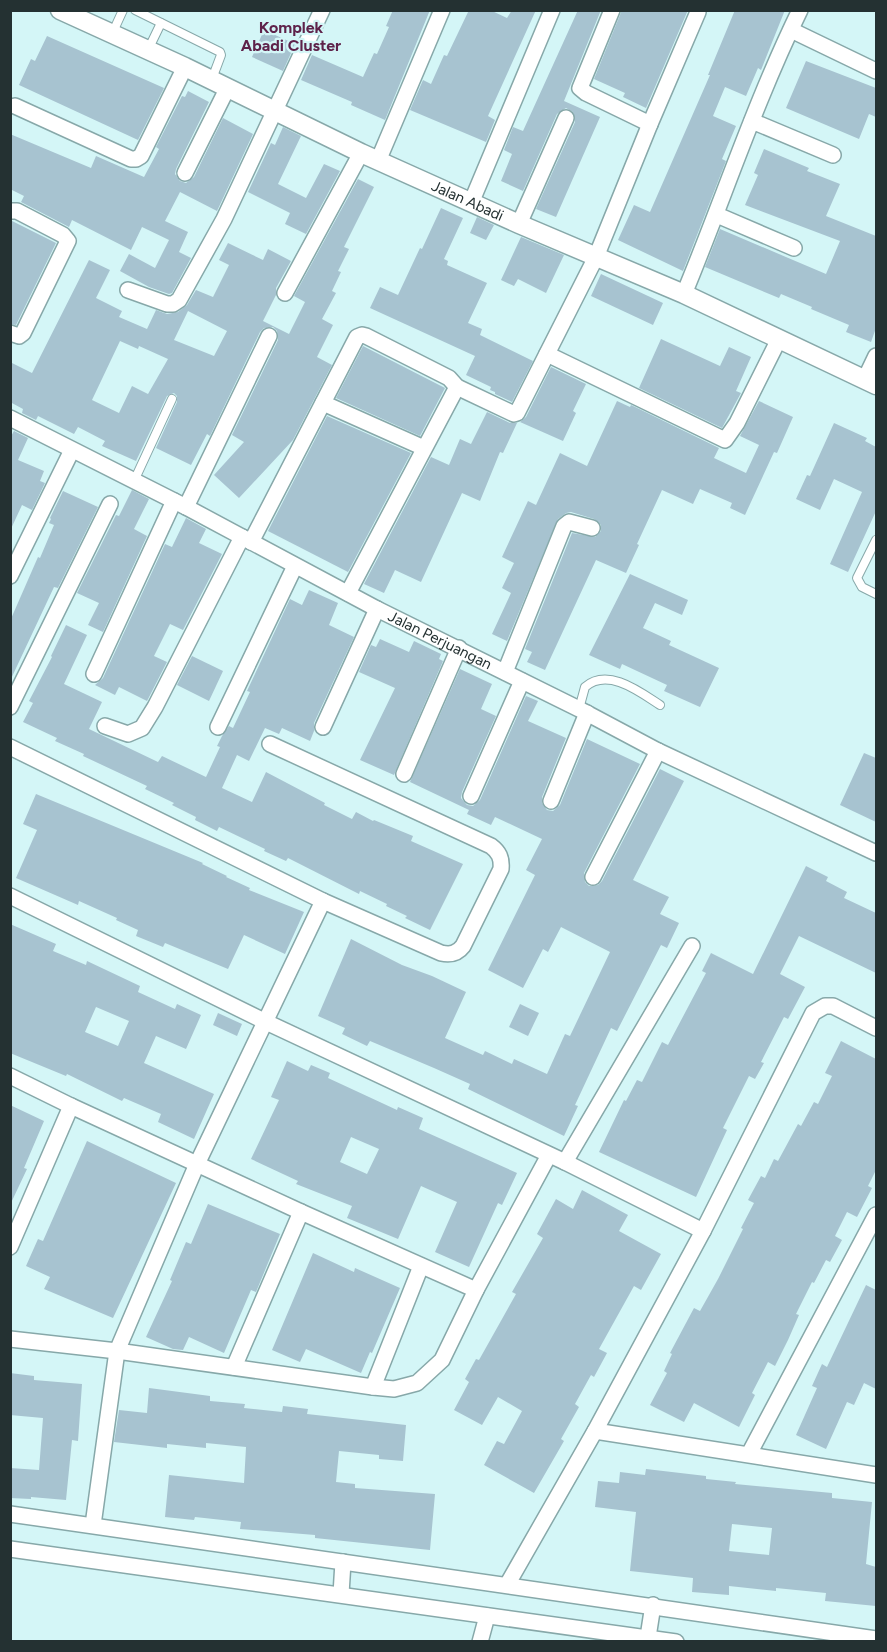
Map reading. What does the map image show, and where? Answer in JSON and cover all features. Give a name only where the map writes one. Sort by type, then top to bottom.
[{"type":"street","points":[[128,290],[172,304],[179,300],[224,219],[322,10]]},
{"type":"street","points":[[378,161],[442,10]]},
{"type":"street","points":[[471,203],[552,10]]},
{"type":"street","points":[[612,10],[580,88],[650,124]]},
{"type":"street","points":[[684,294],[752,122],[800,10]]},
{"type":"street","points":[[105,726],[128,734],[142,728],[354,342],[362,335],[449,378],[457,387],[516,414],[596,257],[698,12]]},
{"type":"street","name":"Jalan Abadi","points":[[71,13],[378,161],[684,294],[871,382]]},
{"type":"street","points":[[791,30],[876,71]]},
{"type":"street","points":[[15,106],[131,159],[136,159],[141,156],[185,67]]},
{"type":"street","points":[[185,173],[219,85]]},
{"type":"street","points":[[519,224],[566,118]]},
{"type":"street","points":[[752,122],[833,155]]},
{"type":"street","points":[[285,293],[361,153]]},
{"type":"street","points":[[10,210],[17,211],[63,234],[68,241],[23,333],[19,336],[10,333]]},
{"type":"street","points":[[717,215],[794,248]]},
{"type":"street","points":[[94,674],[269,336]]},
{"type":"street","points":[[547,354],[725,440],[737,423],[779,339]]},
{"type":"street","points":[[871,382],[876,356]]},
{"type":"street","points":[[348,593],[457,387]]},
{"type":"street","points":[[322,403],[424,448]]},
{"type":"street","name":"Jalan Perjuangan","points":[[10,418],[180,504],[377,609],[459,648],[658,751],[876,853]]},
{"type":"street","points":[[10,576],[72,450]]},
{"type":"street","points":[[10,707],[110,504]]},
{"type":"street","points":[[505,672],[564,526],[569,522],[592,528]]},
{"type":"street","points":[[218,727],[295,566]]},
{"type":"street","points":[[323,727],[377,609]]},
{"type":"street","points":[[404,774],[459,648]]},
{"type":"street","points":[[471,796],[522,681]]},
{"type":"street","points":[[551,801],[583,711]]},
{"type":"street","points":[[10,747],[323,901],[441,953],[454,953],[463,946],[501,869],[502,861],[497,851],[270,744]]},
{"type":"street","points":[[593,878],[658,751]]},
{"type":"street","points":[[10,896],[266,1022],[564,1162],[703,1231]]},
{"type":"street","points":[[93,1525],[117,1351],[197,1164],[323,901]]},
{"type":"street","points":[[564,1162],[692,946]]},
{"type":"street","points":[[507,1585],[595,1431],[703,1231],[813,1013],[825,1006],[833,1006],[876,1028]]},
{"type":"street","points":[[10,1076],[301,1212],[476,1290]]},
{"type":"street","points":[[10,1247],[71,1106]]},
{"type":"street","points":[[10,1339],[117,1351],[374,1387],[394,1389],[417,1383],[442,1360],[476,1290],[549,1155]]},
{"type":"street","points":[[234,1367],[301,1212]]},
{"type":"street","points":[[749,1454],[876,1215]]},
{"type":"street","points":[[374,1387],[422,1266]]},
{"type":"street","points":[[595,1431],[876,1475]]},
{"type":"street","points":[[10,1515],[653,1605],[876,1639]]},
{"type":"street","points":[[10,1549],[676,1641]]},
{"type":"street","points":[[341,1594],[343,1562]]},
{"type":"street","points":[[648,1637],[653,1605]]},
{"type":"street","points":[[480,1641],[487,1616]]},
{"type":"lane","points":[[112,34],[123,10]]},
{"type":"lane","points":[[135,10],[220,52],[219,85]]},
{"type":"lane","points":[[148,50],[161,23]]},
{"type":"lane","points":[[134,481],[172,399]]},
{"type":"lane","points":[[876,540],[857,578],[862,587],[876,594]]},
{"type":"lane","points":[[583,711],[585,687],[596,680],[614,680],[632,687],[660,705]]},
{"type":"building","points":[[393,10],[430,10],[385,120],[351,105],[352,102],[301,80],[312,55],[363,77],[374,53],[377,54],[389,27],[386,26]]},
{"type":"building","points":[[469,10],[490,10],[507,18],[512,10],[536,10],[488,116],[495,120],[486,142],[410,110],[423,80],[431,84]]},
{"type":"building","points":[[578,10],[601,10],[564,101],[600,117],[556,217],[536,209],[575,122],[573,112],[566,108],[557,114],[523,191],[501,181],[512,154],[504,150],[513,127],[523,131]]},
{"type":"building","points":[[622,10],[688,10],[646,108],[623,97],[625,93],[594,79]]},
{"type":"building","points":[[735,10],[785,10],[761,70],[758,68],[746,96],[725,87],[713,116],[736,126],[722,159],[726,161],[683,271],[618,240],[634,205],[650,212],[710,75],[708,75]]},
{"type":"building","points":[[264,30],[295,44],[283,71],[252,57]]},
{"type":"building","points":[[47,36],[164,88],[138,140],[19,85],[31,59],[35,61]]},
{"type":"building","points":[[806,61],[876,88],[876,117],[869,114],[859,139],[786,108]]},
{"type":"building","points":[[188,91],[209,102],[176,169],[175,174],[180,181],[186,183],[194,177],[223,118],[253,134],[217,211],[180,192],[165,221],[188,232],[179,252],[191,258],[172,293],[169,294],[149,287],[120,271],[129,254],[155,268],[169,240],[142,227],[131,250],[72,220],[69,227],[21,202],[24,196],[10,189],[10,134],[91,168],[96,156],[144,177],[159,149],[156,147],[182,96],[185,97]]},
{"type":"building","points":[[283,127],[301,136],[278,184],[306,198],[324,164],[340,171],[306,234],[285,224],[290,213],[248,192],[271,143],[275,145]]},
{"type":"building","points":[[764,149],[809,168],[807,171],[840,184],[826,216],[876,236],[876,328],[871,342],[846,332],[849,325],[811,309],[812,307],[781,294],[779,298],[705,267],[720,229],[826,274],[840,241],[745,205],[758,175],[754,173]]},
{"type":"building","points":[[358,179],[374,187],[344,247],[349,249],[338,271],[341,272],[332,291],[336,293],[322,319],[333,325],[317,357],[332,365],[293,440],[239,498],[214,475],[244,442],[232,435],[278,340],[277,331],[273,327],[264,328],[260,332],[210,436],[207,434],[191,465],[156,448],[177,402],[177,396],[174,393],[167,396],[136,461],[102,446],[105,441],[78,427],[74,434],[38,416],[36,420],[22,413],[23,409],[10,402],[10,362],[32,373],[89,260],[110,270],[96,298],[122,311],[119,317],[147,329],[156,310],[167,314],[178,312],[187,305],[196,290],[213,297],[229,265],[219,260],[228,243],[263,260],[268,249],[291,261],[276,288],[276,295],[263,321],[289,334],[305,302],[294,296]],"holes":[[[188,311],[227,331],[214,356],[174,340]],[[120,341],[138,349],[139,346],[168,359],[148,394],[132,386],[119,413],[92,400]]]},
{"type":"building","points":[[441,208],[463,218],[444,259],[448,261],[447,265],[487,283],[468,323],[482,329],[480,335],[533,361],[512,402],[495,394],[490,390],[491,387],[466,375],[475,356],[370,308],[380,287],[398,295]]},
{"type":"building","points":[[477,217],[494,225],[486,240],[470,233]]},
{"type":"building","points":[[12,221],[56,243],[16,325],[10,324]]},
{"type":"building","points":[[521,237],[564,255],[546,293],[518,279],[514,286],[501,280]]},
{"type":"building","points":[[601,274],[663,303],[653,325],[591,296]]},
{"type":"building","points":[[661,339],[720,366],[729,347],[751,357],[736,391],[741,393],[722,428],[639,388]]},
{"type":"building","points":[[363,346],[445,388],[420,436],[336,398]]},
{"type":"building","points":[[551,367],[586,384],[573,411],[576,413],[563,441],[520,422],[526,417]]},
{"type":"building","points":[[617,401],[630,407],[631,405],[719,448],[714,458],[746,473],[759,445],[740,436],[759,401],[793,417],[745,515],[730,508],[732,503],[700,489],[693,504],[662,490],[626,573],[596,560],[545,670],[527,662],[532,652],[525,649],[572,533],[595,537],[601,531],[601,525],[594,519],[571,512],[558,519],[507,641],[492,634],[511,593],[502,588],[514,563],[502,557],[528,501],[536,505],[560,453],[587,466]]},
{"type":"building","points":[[487,412],[510,423],[517,423],[503,453],[500,452],[480,501],[462,493],[421,582],[395,570],[384,593],[364,584],[431,457],[449,465],[460,439],[471,444]]},
{"type":"building","points":[[327,416],[411,453],[348,572],[268,531]]},
{"type":"building","points":[[834,423],[867,438],[865,441],[876,447],[876,511],[848,572],[830,564],[862,492],[834,479],[820,510],[796,499],[807,475],[810,476]]},
{"type":"building","points":[[14,431],[28,438],[18,460],[44,471],[40,481],[45,483],[32,510],[22,505],[10,531],[10,438]]},
{"type":"building","points":[[132,490],[149,499],[134,529],[147,536],[103,632],[88,625],[99,603],[77,593],[116,515],[119,516]]},
{"type":"building","points":[[63,491],[98,507],[58,588],[54,587],[10,681],[10,621],[54,525],[49,523],[50,518]]},
{"type":"building","points":[[186,518],[206,529],[199,543],[222,554],[183,630],[170,624],[154,656],[167,662],[147,701],[119,687],[115,695],[95,685],[103,678],[165,544],[172,547]]},
{"type":"building","points":[[630,574],[688,600],[682,615],[655,603],[643,628],[671,641],[669,645],[719,668],[700,707],[664,691],[667,685],[622,664],[620,669],[589,655]]},
{"type":"building","points":[[309,590],[338,603],[329,625],[354,637],[314,723],[310,741],[282,728],[279,734],[265,728],[249,761],[237,755],[222,788],[252,802],[266,772],[352,819],[356,812],[413,836],[411,841],[463,864],[430,930],[360,891],[359,894],[288,858],[286,861],[219,827],[217,831],[195,820],[196,817],[172,805],[174,803],[145,789],[147,786],[83,756],[84,754],[55,741],[57,738],[23,722],[33,703],[29,701],[66,625],[87,635],[64,684],[102,702],[89,729],[158,762],[162,756],[206,777],[220,747],[217,746],[222,736],[229,726],[233,728],[250,692],[247,691],[290,599],[302,605]]},
{"type":"building","points":[[380,639],[409,652],[414,641],[441,654],[439,659],[443,661],[394,775],[360,760],[395,688],[359,672],[371,645],[376,647]]},
{"type":"building","points":[[192,656],[223,671],[209,701],[177,685]]},
{"type":"building","points":[[460,669],[492,684],[481,709],[496,716],[462,792],[461,798],[467,805],[473,806],[480,800],[526,696],[538,701],[528,721],[566,738],[542,797],[542,803],[547,810],[553,811],[560,805],[587,739],[640,764],[584,873],[585,882],[589,886],[598,885],[602,881],[660,769],[684,781],[633,880],[669,897],[660,914],[679,923],[667,948],[661,945],[617,1031],[611,1028],[575,1105],[578,1106],[564,1136],[468,1089],[470,1084],[370,1041],[367,1046],[342,1034],[345,1028],[318,1016],[351,939],[402,965],[466,992],[445,1038],[483,1055],[485,1051],[512,1064],[514,1059],[547,1074],[565,1034],[570,1036],[610,952],[561,927],[548,952],[543,949],[523,988],[488,970],[535,875],[526,870],[542,839],[495,817],[491,825],[467,814],[469,810],[410,782]]},
{"type":"building","points":[[864,753],[876,758],[876,822],[840,805]]},
{"type":"building","points":[[36,794],[203,863],[250,888],[249,890],[304,912],[285,954],[244,935],[228,969],[165,943],[163,947],[136,936],[138,930],[116,920],[117,918],[79,901],[78,905],[16,878],[37,830],[23,824]]},
{"type":"building","points":[[806,866],[828,877],[826,881],[847,892],[844,898],[876,913],[876,973],[799,936],[780,974],[805,987],[788,1019],[784,1017],[755,1079],[749,1076],[723,1128],[727,1130],[696,1197],[599,1152],[624,1100],[626,1101],[637,1080],[642,1082],[662,1042],[668,1045],[706,973],[702,971],[711,953],[753,974]]},
{"type":"building","points":[[10,924],[56,944],[53,951],[86,965],[87,961],[140,986],[138,992],[175,1009],[177,1004],[201,1015],[186,1049],[156,1036],[144,1063],[214,1094],[194,1139],[158,1122],[161,1114],[124,1098],[122,1101],[67,1074],[66,1076],[10,1053]],"holes":[[[96,1007],[129,1021],[118,1046],[85,1032]]]},
{"type":"building","points":[[520,1004],[539,1013],[528,1036],[509,1027]]},
{"type":"building","points":[[218,1013],[242,1024],[237,1036],[213,1025]]},
{"type":"building","points":[[841,1041],[876,1059],[876,1170],[868,1186],[872,1188],[857,1217],[847,1212],[835,1236],[842,1240],[830,1262],[826,1260],[814,1283],[812,1282],[775,1366],[768,1362],[752,1393],[755,1395],[739,1427],[694,1403],[684,1422],[650,1405],[667,1373],[664,1371],[672,1354],[670,1353],[694,1308],[700,1311],[718,1279],[754,1203],[748,1200],[761,1176],[765,1178],[774,1159],[778,1161],[798,1124],[801,1126],[814,1102],[818,1104],[832,1076],[825,1073]]},
{"type":"building","points":[[287,1061],[308,1071],[311,1065],[330,1073],[328,1078],[397,1110],[398,1107],[423,1118],[419,1129],[517,1173],[502,1205],[498,1203],[469,1267],[435,1252],[457,1202],[421,1186],[398,1239],[347,1218],[352,1206],[296,1184],[298,1181],[251,1159],[279,1100],[271,1097]],"holes":[[[351,1137],[379,1149],[367,1174],[340,1162]]]},
{"type":"building","points":[[10,1105],[44,1121],[24,1168],[27,1169],[10,1205]]},
{"type":"building","points":[[87,1141],[176,1183],[113,1318],[44,1289],[50,1277],[26,1266],[38,1239],[43,1241]]},
{"type":"building","points":[[582,1190],[628,1215],[619,1231],[661,1254],[641,1290],[634,1286],[599,1349],[607,1353],[594,1377],[591,1375],[575,1404],[579,1407],[561,1439],[564,1441],[534,1493],[484,1465],[497,1441],[504,1444],[522,1411],[498,1397],[482,1425],[454,1410],[469,1382],[465,1379],[476,1359],[479,1360],[516,1294],[512,1292],[543,1238],[537,1234],[556,1199],[573,1209]]},
{"type":"building","points":[[208,1204],[280,1234],[256,1292],[251,1290],[224,1353],[189,1337],[183,1350],[173,1349],[146,1337],[172,1281],[170,1280],[186,1242],[191,1244]]},
{"type":"building","points":[[313,1253],[354,1272],[355,1268],[400,1288],[361,1373],[306,1349],[300,1362],[272,1350]]},
{"type":"building","points":[[866,1285],[876,1290],[876,1389],[864,1383],[854,1405],[847,1402],[826,1449],[796,1435],[817,1388],[812,1386],[822,1364],[827,1367]]},
{"type":"building","points":[[10,1373],[34,1376],[34,1380],[82,1384],[78,1441],[72,1440],[66,1500],[10,1498],[10,1468],[39,1470],[43,1418],[10,1415]]},
{"type":"building","points":[[149,1388],[210,1396],[210,1401],[245,1404],[244,1408],[282,1412],[283,1406],[308,1409],[307,1414],[406,1425],[403,1461],[379,1459],[379,1455],[339,1451],[336,1482],[355,1484],[355,1488],[435,1494],[430,1550],[315,1538],[315,1535],[240,1529],[241,1522],[195,1517],[194,1520],[165,1517],[169,1475],[244,1483],[246,1447],[206,1443],[206,1448],[167,1444],[167,1448],[114,1442],[119,1410],[147,1413]]},
{"type":"building","points":[[646,1469],[706,1476],[706,1479],[736,1482],[735,1484],[832,1493],[832,1498],[872,1502],[866,1564],[876,1567],[876,1606],[825,1601],[826,1593],[776,1588],[776,1591],[729,1586],[729,1595],[692,1592],[693,1578],[630,1571],[636,1512],[595,1507],[598,1481],[619,1483],[620,1472],[645,1475]],"holes":[[[732,1524],[772,1528],[769,1555],[729,1551]]]},
{"type":"district","name":"Komplek Abadi Cluster","points":[[291,36]]}]
